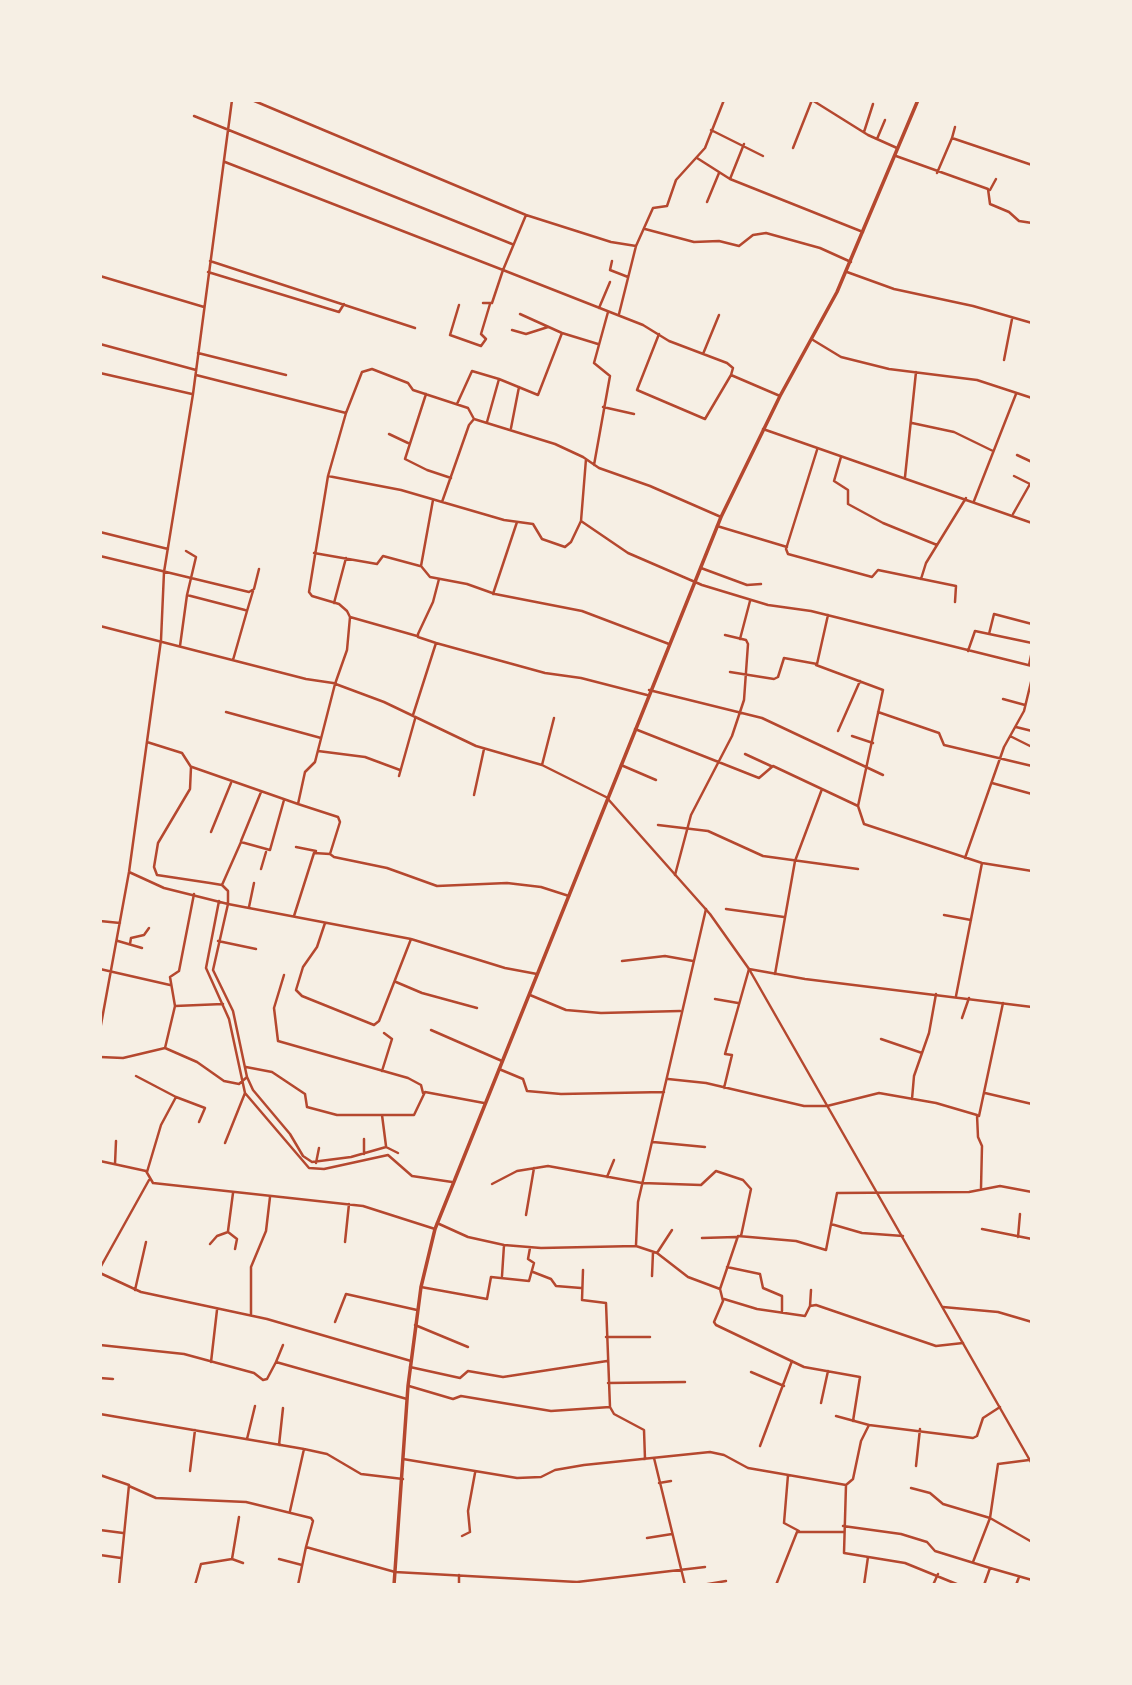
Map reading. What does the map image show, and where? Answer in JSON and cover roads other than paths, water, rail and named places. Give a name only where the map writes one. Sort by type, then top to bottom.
[{"type":"main road","points":[[394,1585],[410,1367],[421,1287],[437,1223],[717,526],[763,429],[813,340],[847,272],[918,100]]},
{"type":"street","points":[[100,1030],[101,1008],[118,941],[129,872],[161,640],[164,572],[193,394],[232,100]]},
{"type":"street","points":[[251,100],[526,215],[611,242],[636,246]]},
{"type":"street","points":[[619,315],[636,246],[653,208],[667,205],[676,180],[697,158],[724,100]]},
{"type":"street","points":[[793,148],[814,100],[863,132],[899,148]]},
{"type":"street","points":[[863,132],[873,104]]},
{"type":"street","points":[[194,116],[512,244]]},
{"type":"street","points":[[877,139],[885,120]]},
{"type":"street","points":[[937,173],[955,128]]},
{"type":"street","points":[[711,130],[744,144],[763,156]]},
{"type":"street","points":[[952,138],[1032,165]]},
{"type":"street","points":[[730,179],[744,144]]},
{"type":"street","points":[[896,156],[990,190]]},
{"type":"street","points":[[697,158],[730,179],[864,233]]},
{"type":"street","points":[[224,162],[619,315],[730,365],[732,375],[705,419],[637,390],[659,334]]},
{"type":"street","points":[[707,202],[719,173]]},
{"type":"street","points":[[996,178],[990,190],[990,205],[1009,212],[1019,221],[1032,223]]},
{"type":"street","points":[[459,305],[450,335],[481,346],[486,338],[481,334],[490,304],[512,244],[526,215]]},
{"type":"street","points":[[645,229],[694,242],[719,241],[739,246],[753,235],[766,233],[820,248],[851,262]]},
{"type":"street","points":[[210,261],[415,328]]},
{"type":"street","points":[[612,261],[610,270],[629,277]]},
{"type":"street","points":[[208,272],[339,312],[344,304]]},
{"type":"street","points":[[245,284],[250,272]]},
{"type":"street","points":[[847,272],[894,289],[973,306],[1032,323]]},
{"type":"street","points":[[100,276],[204,307]]},
{"type":"street","points":[[599,308],[610,282]]},
{"type":"street","points":[[482,303],[490,304]]},
{"type":"street","points":[[594,465],[610,376],[594,365],[608,312]]},
{"type":"street","points":[[520,314],[562,333],[598,344]]},
{"type":"street","points":[[704,354],[719,315]]},
{"type":"street","points":[[1004,360],[1012,319]]},
{"type":"street","points":[[512,330],[526,334],[548,327]]},
{"type":"street","points":[[457,404],[472,370],[538,396],[562,333]]},
{"type":"street","points":[[813,340],[841,357],[997,384],[1016,394],[1031,397],[1032,391]]},
{"type":"street","points":[[100,344],[196,373],[345,412]]},
{"type":"street","points":[[198,353],[286,375]]},
{"type":"street","points":[[298,804],[305,772],[315,764],[335,684],[347,650],[350,617],[344,608],[310,593],[314,553],[328,476],[345,412],[362,372],[368,368],[408,383],[413,390],[468,408],[474,419],[511,429],[586,458],[594,465],[721,517]]},
{"type":"street","points":[[905,478],[916,372]]},
{"type":"street","points":[[100,373],[193,394]]},
{"type":"street","points":[[732,375],[780,396]]},
{"type":"street","points":[[487,422],[499,379]]},
{"type":"street","points":[[511,429],[519,387]]},
{"type":"street","points":[[426,394],[406,460],[451,478]]},
{"type":"street","points":[[974,501],[1016,394]]},
{"type":"street","points":[[603,407],[634,414]]},
{"type":"street","points":[[442,502],[469,425],[474,419]]},
{"type":"street","points":[[912,423],[954,432],[993,451]]},
{"type":"street","points":[[763,429],[817,450],[1013,514],[1032,523]]},
{"type":"street","points":[[389,434],[410,443]]},
{"type":"street","points":[[817,450],[787,547],[788,554],[872,577],[878,570],[957,587],[955,602]]},
{"type":"street","points":[[1017,455],[1032,462]]},
{"type":"street","points":[[841,457],[834,481],[848,490],[849,505],[937,545]]},
{"type":"street","points":[[328,476],[401,490],[533,524],[542,539],[565,547],[571,542],[581,522],[586,458]]},
{"type":"street","points":[[1013,514],[1031,485],[1014,475]]},
{"type":"street","points":[[921,579],[937,545],[966,498]]},
{"type":"street","points":[[421,566],[433,500]]},
{"type":"street","points":[[493,594],[517,522]]},
{"type":"street","points":[[581,522],[628,553],[694,582],[751,600],[828,615],[1030,666],[1032,651]]},
{"type":"street","points":[[717,526],[787,547]]},
{"type":"street","points":[[100,533],[168,549]]},
{"type":"street","points":[[180,646],[187,595],[196,557],[186,551]]},
{"type":"street","points":[[314,553],[377,564],[383,556],[421,566],[430,577],[467,584],[493,594],[582,611],[669,644]]},
{"type":"street","points":[[100,556],[253,591]]},
{"type":"street","points":[[334,603],[346,558]]},
{"type":"street","points":[[701,568],[747,585],[761,584]]},
{"type":"street","points":[[233,660],[259,569]]},
{"type":"street","points":[[418,636],[439,579]]},
{"type":"street","points":[[187,595],[247,611]]},
{"type":"street","points":[[740,639],[751,600]]},
{"type":"street","points":[[989,634],[994,614],[1032,624]]},
{"type":"street","points":[[816,665],[828,615]]},
{"type":"street","points":[[350,617],[545,673],[581,678],[647,695]]},
{"type":"street","points":[[100,626],[335,684],[484,749],[542,765],[608,798],[706,909],[749,969],[1031,1459],[998,1464],[990,1518],[973,1562]]},
{"type":"street","points":[[968,651],[974,632],[1032,643]]},
{"type":"street","points":[[675,875],[688,829],[741,710],[748,645],[740,639],[725,635]]},
{"type":"street","points":[[399,776],[436,643]]},
{"type":"street","points":[[730,672],[776,679],[782,660],[787,657],[883,690],[858,806],[864,824],[982,863],[1032,871]]},
{"type":"street","points":[[965,858],[1000,757],[1025,705],[1032,678]]},
{"type":"street","points":[[838,731],[860,681]]},
{"type":"street","points":[[649,690],[741,710],[793,730],[883,775]]},
{"type":"street","points":[[1003,699],[1025,705]]},
{"type":"street","points":[[226,712],[321,738]]},
{"type":"street","points":[[878,712],[939,733],[944,745],[1032,766]]},
{"type":"street","points":[[542,765],[554,718]]},
{"type":"street","points":[[1016,727],[1032,731]]},
{"type":"street","points":[[635,729],[761,779],[771,766]]},
{"type":"street","points":[[852,736],[873,743]]},
{"type":"street","points":[[1010,736],[1032,747]]},
{"type":"street","points":[[147,744],[182,753],[191,767],[190,789],[154,852],[155,872],[169,879],[222,886],[228,891],[213,970],[233,1011],[247,1078],[253,1090],[312,1165]]},
{"type":"street","points":[[474,795],[484,749]]},
{"type":"street","points":[[318,751],[365,757],[400,770]]},
{"type":"street","points":[[745,754],[858,806]]},
{"type":"street","points":[[621,765],[656,780]]},
{"type":"street","points":[[191,767],[231,783],[338,817],[340,822],[330,854]]},
{"type":"street","points":[[211,832],[231,783]]},
{"type":"street","points":[[992,783],[1032,794]]},
{"type":"street","points":[[775,974],[795,861],[822,789]]},
{"type":"street","points":[[222,886],[261,792]]},
{"type":"street","points":[[261,869],[266,852],[274,842],[284,800]]},
{"type":"street","points":[[659,825],[727,838],[763,856],[858,869]]},
{"type":"street","points":[[241,842],[266,852]]},
{"type":"street","points":[[296,847],[387,868],[436,886],[507,883],[541,887],[569,896]]},
{"type":"street","points":[[294,916],[316,851]]},
{"type":"street","points":[[956,996],[982,863]]},
{"type":"street","points":[[129,872],[164,887],[227,903],[411,939],[505,968],[537,974]]},
{"type":"street","points":[[248,907],[254,883]]},
{"type":"street","points":[[165,1048],[175,1006],[170,976],[179,971],[194,894]]},
{"type":"street","points":[[220,901],[206,968],[223,1004],[245,1093],[317,1170],[387,1147]]},
{"type":"street","points":[[636,1246],[642,1183],[706,909]]},
{"type":"street","points":[[726,909],[784,917]]},
{"type":"street","points":[[944,915],[971,920]]},
{"type":"street","points":[[100,921],[120,923]]},
{"type":"street","points":[[325,923],[320,940],[298,980],[296,990],[302,996],[376,1025],[396,982],[411,939]]},
{"type":"street","points":[[130,944],[131,939],[144,935],[149,928]]},
{"type":"street","points":[[118,941],[142,948]]},
{"type":"street","points":[[218,941],[256,949]]},
{"type":"street","points":[[622,961],[665,956],[693,961]]},
{"type":"street","points":[[749,969],[1032,1007]]},
{"type":"street","points":[[724,1088],[732,1055],[725,1054],[749,969]]},
{"type":"street","points":[[100,970],[170,985]]},
{"type":"street","points":[[246,1068],[268,1070],[278,1075],[305,1094],[309,1108],[337,1115],[417,1115],[424,1093],[420,1084],[382,1070],[278,1041],[274,1007],[284,975]]},
{"type":"street","points":[[396,982],[422,993],[477,1008]]},
{"type":"street","points":[[912,1099],[915,1071],[936,994]]},
{"type":"street","points":[[530,995],[566,1010],[601,1013],[681,1011]]},
{"type":"street","points":[[962,1018],[968,998]]},
{"type":"street","points":[[715,999],[738,1003]]},
{"type":"street","points":[[981,1189],[982,1146],[977,1134],[979,1116],[1003,1003]]},
{"type":"street","points":[[175,1006],[223,1004]]},
{"type":"street","points":[[431,1030],[502,1061]]},
{"type":"street","points":[[382,1070],[392,1039],[384,1033]]},
{"type":"street","points":[[881,1039],[922,1053]]},
{"type":"street","points":[[100,1057],[123,1058],[165,1048],[197,1062],[224,1081],[241,1082],[247,1078]]},
{"type":"street","points":[[499,1069],[523,1079],[527,1091],[561,1094],[664,1092]]},
{"type":"street","points":[[136,1076],[176,1097],[205,1108],[199,1122]]},
{"type":"street","points":[[668,1079],[804,1106],[827,1106],[874,1093],[912,1099],[979,1116]]},
{"type":"street","points":[[226,1143],[245,1093]]},
{"type":"street","points":[[424,1093],[484,1103]]},
{"type":"street","points":[[985,1093],[1032,1104]]},
{"type":"street","points":[[100,1268],[149,1180],[147,1172],[161,1125],[176,1097]]},
{"type":"street","points":[[382,1115],[387,1147]]},
{"type":"street","points":[[364,1139],[366,1156]]},
{"type":"street","points":[[115,1164],[116,1141]]},
{"type":"street","points":[[653,1142],[705,1147]]},
{"type":"street","points":[[387,1147],[398,1153]]},
{"type":"street","points":[[312,1165],[319,1148]]},
{"type":"street","points":[[312,1165],[387,1155],[412,1176],[452,1182]]},
{"type":"street","points":[[607,1177],[614,1160]]},
{"type":"street","points":[[100,1161],[147,1172]]},
{"type":"street","points":[[492,1184],[517,1171],[559,1166],[642,1183],[701,1185],[716,1171],[743,1180],[749,1185],[751,1196],[720,1289],[723,1298],[716,1325],[804,1367],[860,1377],[853,1421]]},
{"type":"street","points":[[526,1215],[533,1169]]},
{"type":"street","points":[[149,1180],[233,1193],[349,1204],[376,1209],[435,1229]]},
{"type":"street","points":[[702,1238],[738,1237],[796,1241],[826,1250],[836,1194],[969,1192],[1012,1187],[1032,1192]]},
{"type":"street","points":[[228,1232],[233,1193]]},
{"type":"street","points":[[251,1315],[251,1267],[266,1231],[270,1197]]},
{"type":"street","points":[[345,1242],[349,1204]]},
{"type":"street","points":[[1018,1237],[1020,1214]]},
{"type":"street","points":[[437,1223],[468,1237],[504,1245],[530,1248],[636,1246],[655,1252],[688,1277],[720,1289]]},
{"type":"street","points":[[831,1224],[866,1233],[903,1236]]},
{"type":"street","points":[[982,1229],[1032,1239]]},
{"type":"street","points":[[652,1276],[655,1252],[672,1230]]},
{"type":"street","points":[[209,1244],[217,1236],[228,1232]]},
{"type":"street","points":[[228,1232],[237,1239],[235,1249]]},
{"type":"street","points":[[135,1290],[146,1242]]},
{"type":"street","points":[[501,1278],[504,1245]]},
{"type":"street","points":[[421,1287],[487,1299],[491,1278],[529,1281],[534,1263],[528,1259],[530,1248]]},
{"type":"street","points":[[727,1267],[760,1274],[763,1288],[782,1296],[782,1311]]},
{"type":"street","points":[[583,1270],[582,1300],[606,1303],[610,1407],[614,1414],[644,1430],[645,1459]]},
{"type":"street","points":[[533,1272],[551,1279],[556,1286],[582,1288]]},
{"type":"street","points":[[100,1273],[135,1290],[251,1315],[411,1361]]},
{"type":"street","points":[[723,1298],[757,1309],[805,1316],[810,1306],[811,1290]]},
{"type":"street","points":[[335,1322],[346,1294],[417,1310]]},
{"type":"street","points":[[810,1306],[827,1308],[936,1346],[963,1343]]},
{"type":"street","points":[[943,1307],[998,1312],[1032,1322]]},
{"type":"street","points":[[211,1362],[217,1309]]},
{"type":"street","points":[[415,1325],[468,1346]]},
{"type":"street","points":[[606,1337],[650,1337]]},
{"type":"street","points":[[100,1345],[184,1354],[254,1373],[265,1380],[284,1345]]},
{"type":"street","points":[[760,1446],[792,1361]]},
{"type":"street","points":[[276,1362],[407,1399]]},
{"type":"street","points":[[410,1367],[460,1378],[468,1371],[503,1377],[607,1362]]},
{"type":"street","points":[[821,1404],[828,1371]]},
{"type":"street","points":[[751,1372],[784,1386]]},
{"type":"street","points":[[100,1378],[113,1379]]},
{"type":"street","points":[[608,1383],[685,1382]]},
{"type":"street","points":[[408,1386],[453,1399],[461,1396],[551,1411],[610,1407]]},
{"type":"street","points":[[247,1439],[255,1406]]},
{"type":"street","points":[[836,1416],[869,1425],[920,1429],[973,1438],[978,1436],[983,1418],[1000,1407]]},
{"type":"street","points":[[279,1445],[283,1408]]},
{"type":"street","points":[[100,1414],[145,1424],[304,1449],[327,1454],[361,1474],[402,1479]]},
{"type":"street","points":[[869,1425],[861,1441],[853,1479],[846,1485],[844,1552],[905,1563],[938,1574],[959,1585]]},
{"type":"street","points":[[916,1466],[920,1429]]},
{"type":"street","points":[[190,1471],[195,1430]]},
{"type":"street","points":[[289,1511],[304,1449]]},
{"type":"street","points":[[404,1459],[517,1478],[541,1477],[555,1470],[582,1465],[710,1452],[719,1453],[741,1466],[846,1485]]},
{"type":"street","points":[[654,1458],[685,1585]]},
{"type":"street","points":[[462,1536],[470,1532],[468,1511],[475,1473]]},
{"type":"street","points":[[788,1474],[784,1523],[799,1531],[816,1534],[843,1532]]},
{"type":"street","points":[[100,1475],[156,1498],[246,1502],[313,1519],[298,1585]]},
{"type":"street","points":[[659,1483],[671,1481]]},
{"type":"street","points":[[119,1585],[129,1486]]},
{"type":"street","points":[[911,1488],[930,1493],[947,1505],[990,1518],[1032,1542]]},
{"type":"street","points":[[232,1559],[239,1517]]},
{"type":"street","points":[[843,1526],[901,1534],[927,1542],[935,1551],[1032,1580]]},
{"type":"street","points":[[100,1530],[123,1534]]},
{"type":"street","points":[[776,1585],[799,1531]]},
{"type":"street","points":[[647,1538],[672,1534]]},
{"type":"street","points":[[306,1547],[395,1572],[503,1578],[595,1581],[639,1573],[705,1567]]},
{"type":"street","points":[[100,1555],[121,1558]]},
{"type":"street","points":[[864,1585],[869,1556]]},
{"type":"street","points":[[195,1585],[201,1564],[232,1559],[243,1563]]},
{"type":"street","points":[[279,1559],[302,1565]]},
{"type":"street","points":[[984,1585],[990,1567]]},
{"type":"street","points":[[933,1585],[938,1574]]},
{"type":"street","points":[[459,1575],[459,1585]]},
{"type":"street","points":[[1016,1585],[1019,1577]]},
{"type":"street","points":[[502,1585],[503,1578]]},
{"type":"street","points":[[551,1580],[551,1585]]},
{"type":"street","points":[[702,1585],[726,1581]]}]
